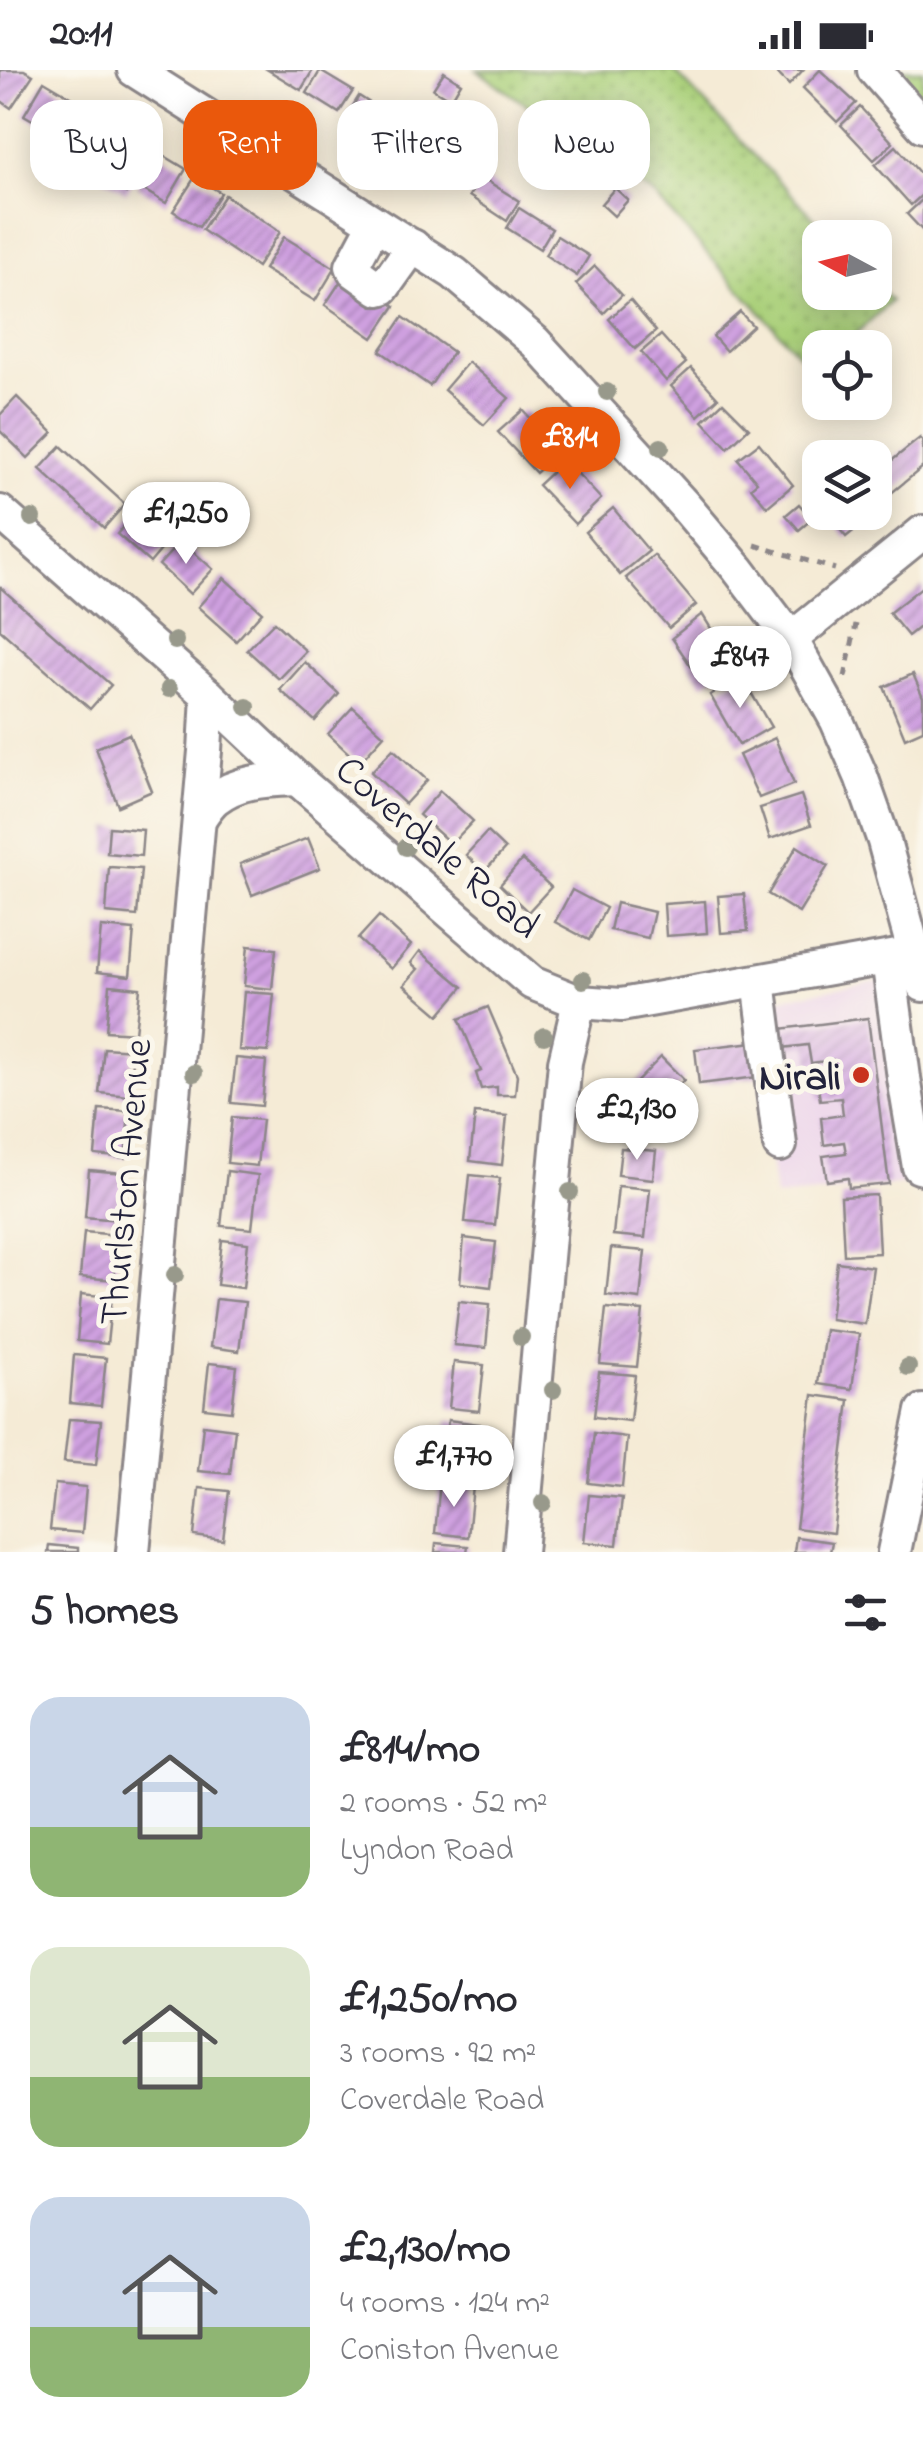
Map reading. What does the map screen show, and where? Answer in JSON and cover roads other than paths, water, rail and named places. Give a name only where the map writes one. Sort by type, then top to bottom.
[{"type":"street","points":[[134,70],[454,272],[535,342],[684,504],[791,639],[836,721],[884,841],[915,967],[910,1113],[919,1168],[923,1168]]},
{"type":"street","points":[[874,70],[923,126]]},
{"type":"street","points":[[376,223],[352,266],[379,289],[413,246]]},
{"type":"street","name":"Coverdale Road","points":[[0,512],[532,983],[579,1002],[621,1005],[759,981],[915,967]]},
{"type":"street","points":[[791,639],[923,532]]},
{"type":"street","name":"Thurlston Avenue","points":[[133,1552],[208,695]]},
{"type":"street","points":[[199,819],[214,800],[235,788],[263,780],[298,779]]},
{"type":"street","points":[[759,981],[780,1145]]},
{"type":"street","points":[[520,1552],[565,1062],[579,1002]]},
{"type":"street","points":[[894,1552],[923,1411]]},
{"type":"place","name":"Nirali","points":[[861,1075]]}]
